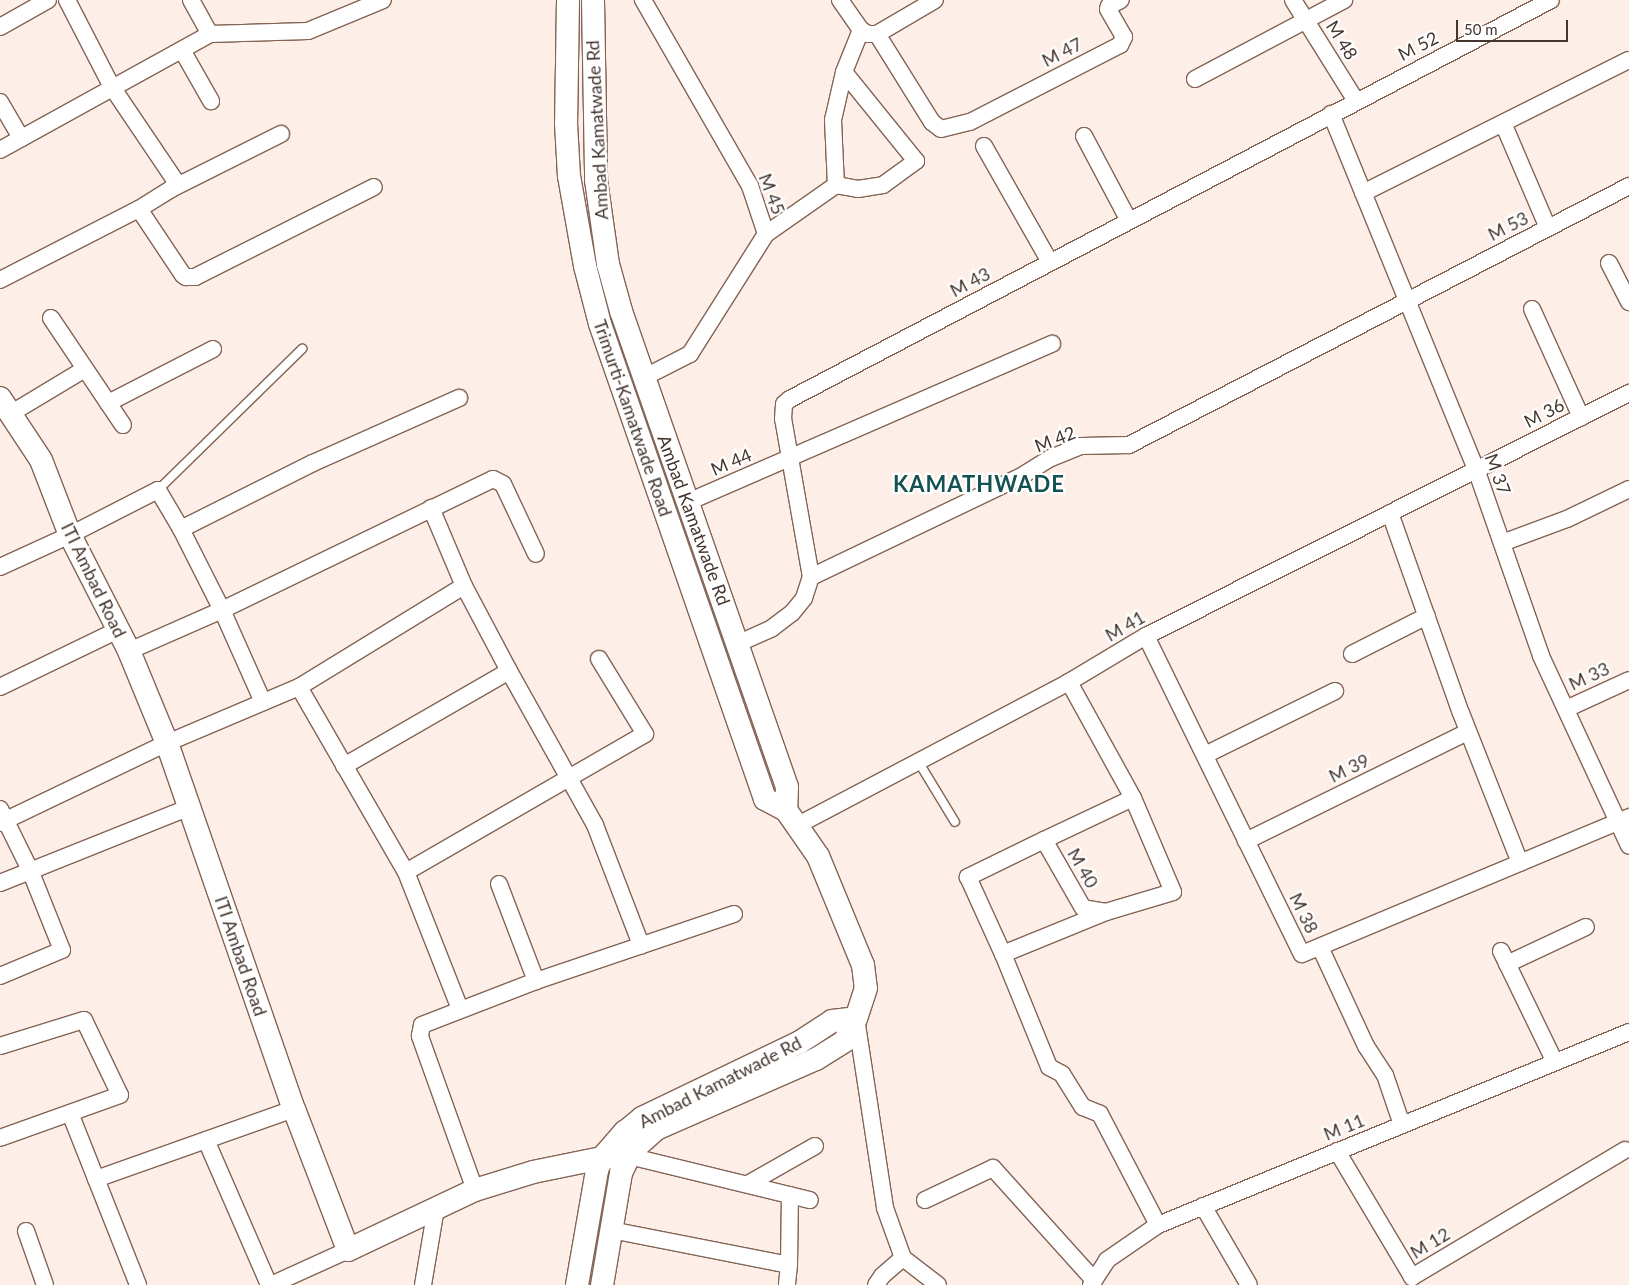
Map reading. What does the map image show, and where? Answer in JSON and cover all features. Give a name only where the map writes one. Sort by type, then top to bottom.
[{"type":"street","points":[[0,27],[48,0]]},
{"type":"street","points":[[67,0],[112,87],[178,185]]},
{"type":"street","points":[[191,0],[210,34]]},
{"type":"street","points":[[0,150],[210,34],[308,31],[382,0]]},
{"type":"street","name":"Trimurti-Kamatwade Road","points":[[568,0],[566,123],[569,176],[585,266],[600,324],[765,799],[792,818]]},
{"type":"street","name":"Ambad Kamatwade Rd","points":[[577,1285],[593,1184],[602,1158],[625,1132],[642,1118],[660,1118],[816,1059],[845,1041],[856,1018],[866,988],[863,965],[818,856],[792,818],[787,786],[739,643],[643,378],[608,264],[600,218],[595,161],[593,0]]},
{"type":"street","name":"M 45","points":[[643,378],[690,354],[766,234],[750,186],[644,0]]},
{"type":"street","points":[[840,0],[869,32]]},
{"type":"street","points":[[836,185],[833,120],[844,72],[869,32],[936,0]]},
{"type":"street","name":"M 47","points":[[869,32],[932,122],[942,129],[970,122],[1120,45],[1124,37],[1108,9],[1109,6],[1122,0]]},
{"type":"street","name":"M 48","points":[[1293,0],[1356,101]]},
{"type":"street","points":[[1195,79],[1344,0]]},
{"type":"street","name":"M 52","points":[[1331,114],[1551,0]]},
{"type":"street","points":[[182,50],[211,101]]},
{"type":"street","points":[[1363,193],[1629,60]]},
{"type":"street","points":[[766,234],[836,185],[858,189],[883,185],[916,161],[844,72]]},
{"type":"street","points":[[0,102],[20,138]]},
{"type":"street","name":"M 37","points":[[1331,114],[1406,302],[1476,469],[1541,656],[1623,819],[1629,846]]},
{"type":"street","name":"M 43","points":[[811,577],[782,410],[784,404],[790,399],[1331,114]]},
{"type":"street","points":[[1503,124],[1548,228]]},
{"type":"street","points":[[0,280],[139,209],[178,185],[281,134]]},
{"type":"street","points":[[1084,136],[1129,221]]},
{"type":"street","points":[[984,146],[1050,262]]},
{"type":"street","name":"M 53","points":[[1406,302],[1629,186]]},
{"type":"street","points":[[139,209],[183,275],[191,278],[374,187]]},
{"type":"street","points":[[1609,263],[1629,302]]},
{"type":"street","name":"M 42","points":[[811,577],[1020,477],[1051,458],[1081,446],[1129,445],[1406,302]]},
{"type":"street","points":[[1532,309],[1581,417]]},
{"type":"street","points":[[51,318],[123,425]]},
{"type":"street","name":"M 44","points":[[688,502],[1052,344]]},
{"type":"street","points":[[108,404],[213,349]]},
{"type":"street","points":[[5,406],[85,368]]},
{"type":"street","name":"M 36","points":[[1476,469],[1629,392]]},
{"type":"street","points":[[181,529],[314,463],[459,398]]},
{"type":"street","name":"ITI Ambad Road","points":[[5,406],[41,460],[70,535],[129,651],[167,743],[294,1109],[348,1250]]},
{"type":"street","name":"M 41","points":[[792,818],[918,761],[1069,682],[1146,636],[1476,469]]},
{"type":"street","points":[[129,651],[222,610],[492,479],[500,481],[536,554]]},
{"type":"street","points":[[1502,543],[1567,519],[1629,489]]},
{"type":"street","points":[[0,567],[70,535],[158,490],[181,529],[222,610],[263,702]]},
{"type":"street","points":[[430,508],[464,586],[508,671],[595,825],[641,945]]},
{"type":"street","points":[[1390,513],[1468,732],[1520,863]]},
{"type":"street","points":[[739,643],[772,628],[792,612],[804,598],[811,577]]},
{"type":"street","points":[[0,976],[62,950],[30,870],[2,817],[299,686],[464,586]]},
{"type":"street","points":[[1352,654],[1426,616]]},
{"type":"street","points":[[0,686],[118,630]]},
{"type":"street","name":"M 38","points":[[1146,636],[1302,954],[1623,819]]},
{"type":"street","points":[[406,872],[645,734],[598,659]]},
{"type":"street","points":[[344,766],[508,671]]},
{"type":"street","name":"M 33","points":[[1566,709],[1629,680]]},
{"type":"street","name":"M 40","points":[[1069,682],[1133,798],[1173,892],[1106,912],[1083,908],[1044,840],[1133,798]]},
{"type":"street","points":[[299,686],[406,872],[460,1009]]},
{"type":"street","points":[[1204,755],[1335,691]]},
{"type":"street","name":"M 39","points":[[1246,841],[1468,732]]},
{"type":"street","points":[[0,883],[190,808]]},
{"type":"street","points":[[1044,840],[968,877],[1003,954],[1049,1067],[1062,1074],[1083,1107],[1100,1114],[1158,1225]]},
{"type":"street","points":[[499,884],[536,981]]},
{"type":"street","points":[[1003,954],[1106,912]]},
{"type":"street","points":[[475,1190],[420,1036],[422,1025],[536,981],[734,914]]},
{"type":"street","points":[[1555,1062],[1504,957],[1586,927]]},
{"type":"street","points":[[1320,946],[1366,1046],[1385,1075],[1402,1125]]},
{"type":"street","points":[[856,1018],[885,1208],[903,1258],[938,1285]]},
{"type":"street","points":[[0,1046],[84,1020],[120,1095],[0,1138]]},
{"type":"street","name":"M 11","points":[[1093,1282],[1107,1260],[1158,1225],[1629,1032]]},
{"type":"street","points":[[96,1178],[294,1109]]},
{"type":"street","points":[[70,1112],[138,1285]]},
{"type":"street","name":"Ambad Kamatwade Rd","points":[[602,1285],[621,1174],[629,1156],[650,1134],[660,1118]]},
{"type":"street","points":[[206,1140],[270,1285],[475,1190],[533,1172],[602,1158],[629,1156],[810,1200]]},
{"type":"street","points":[[748,1184],[815,1146]]},
{"type":"street","name":"M 12","points":[[1337,1151],[1409,1282],[1625,1150]]},
{"type":"street","points":[[925,1200],[993,1168],[1093,1282]]},
{"type":"street","points":[[787,1285],[790,1195]]},
{"type":"street","points":[[1203,1206],[1249,1285]]},
{"type":"street","points":[[424,1285],[436,1208]]},
{"type":"street","points":[[611,1230],[789,1265]]},
{"type":"street","points":[[26,1231],[45,1285]]},
{"type":"street","points":[[876,1285],[882,1276],[903,1258]]},
{"type":"lane","points":[[158,490],[302,350]]},
{"type":"lane","points":[[918,761],[955,822]]},
{"type":"district","name":"KAMATHWADE","points":[[979,484]]}]
